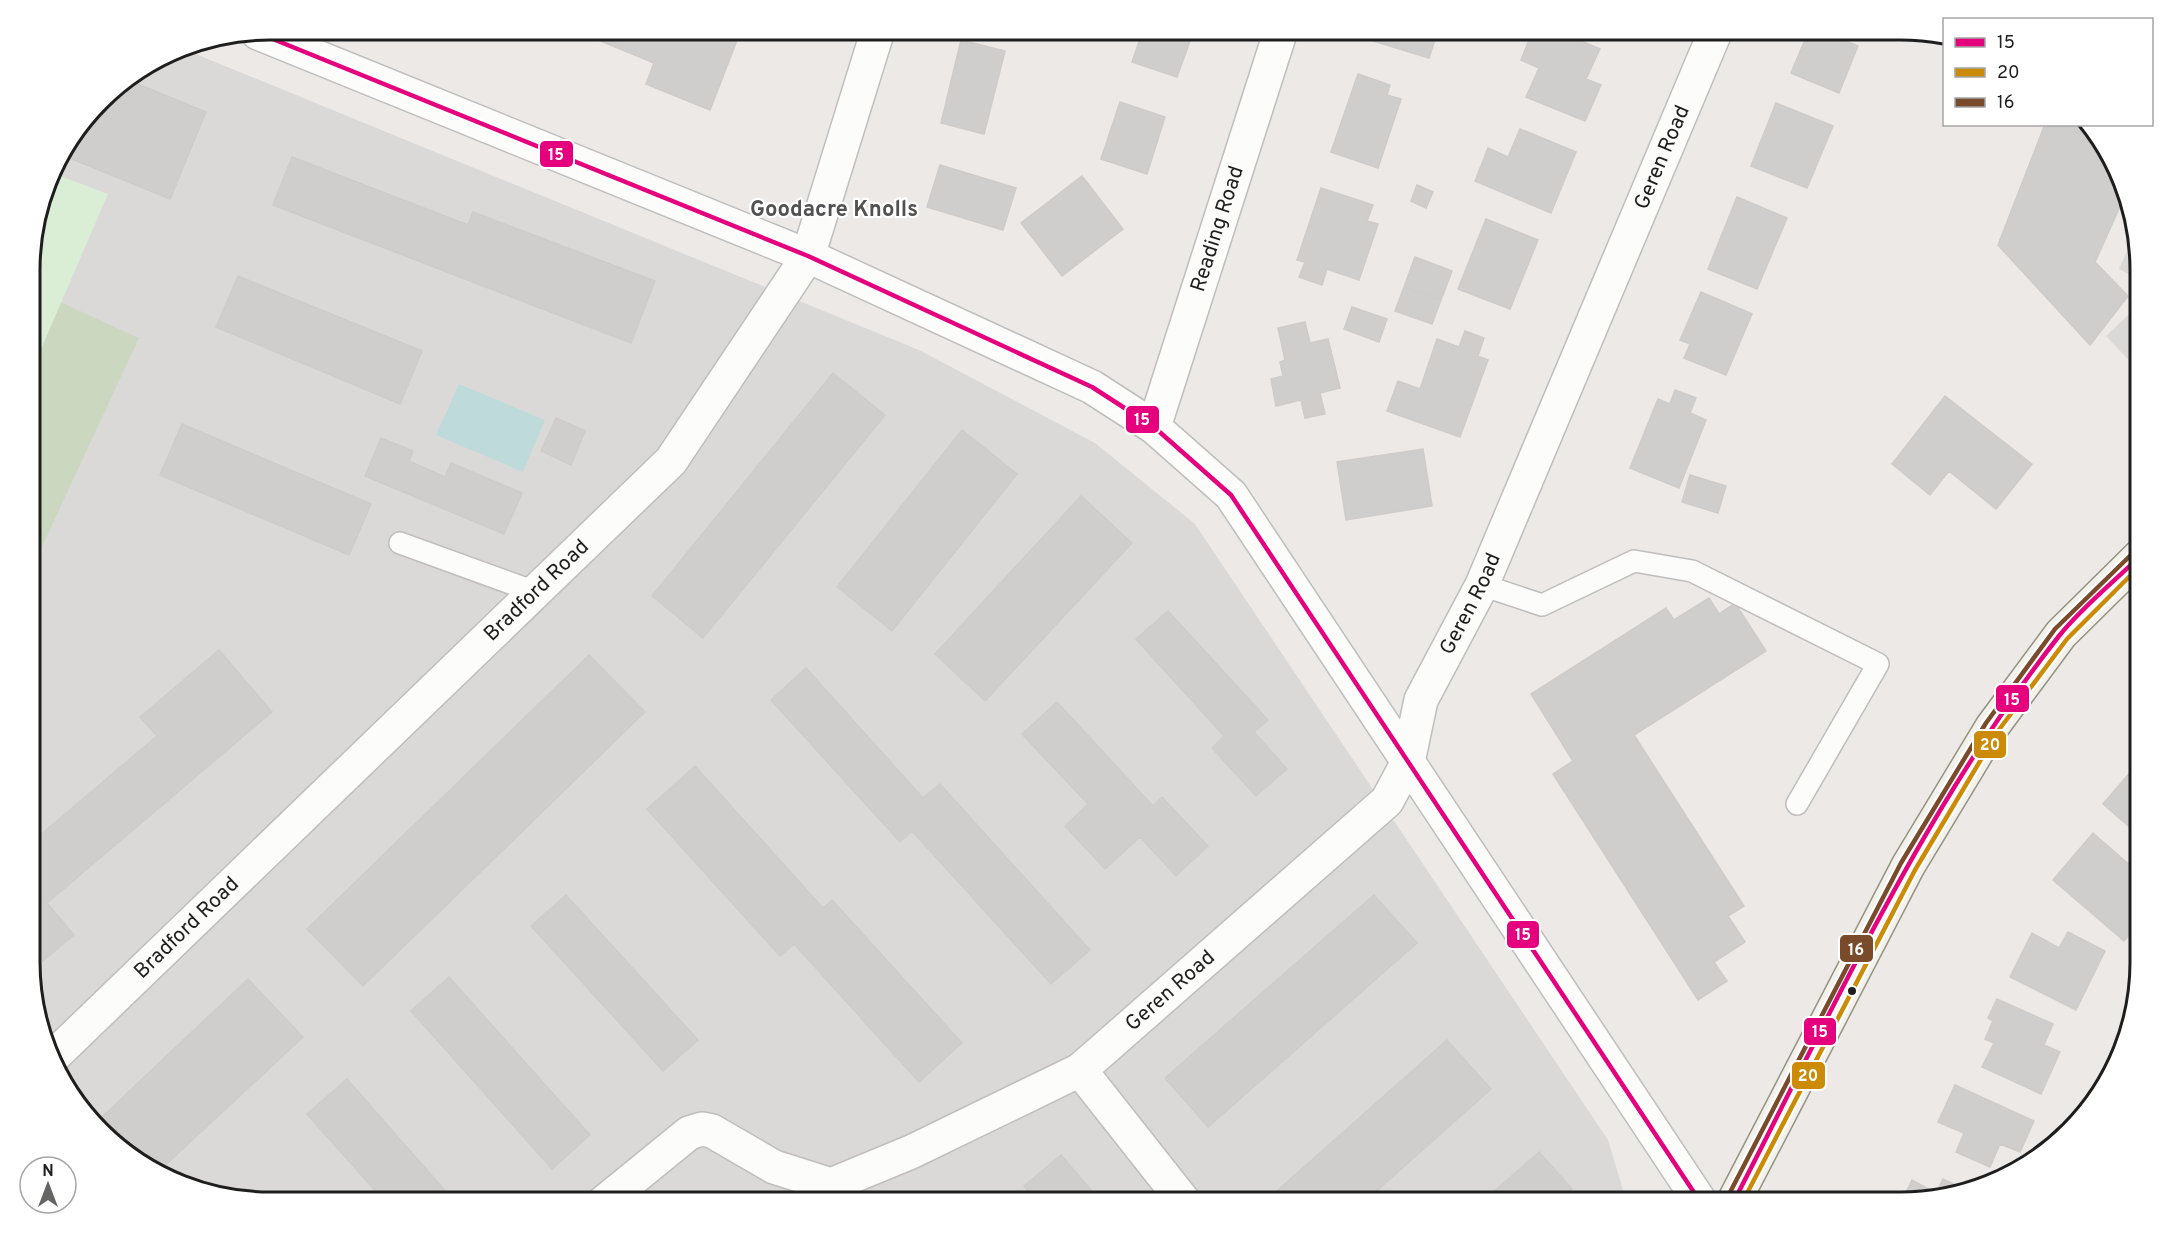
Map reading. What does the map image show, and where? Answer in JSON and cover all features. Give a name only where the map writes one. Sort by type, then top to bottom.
[{"type":"main road","points":[[1739,1192],[1908,866],[1992,727],[2061,634],[2130,566]]},
{"type":"street","points":[[275,40],[807,256],[1092,387],[1154,427],[1231,495],[1694,1192]]},
{"type":"street","name":"Bradford Road","points":[[59,1051],[671,461],[807,256],[875,40]]},
{"type":"street","name":"Reading Road","points":[[1154,427],[1278,40]]},
{"type":"street","name":"Geren Road","points":[[617,1192],[689,1133],[702,1129],[712,1131],[774,1167],[831,1185],[911,1152],[1080,1070],[1387,801],[1407,762],[1421,700],[1482,585],[1712,40]]},
{"type":"street","points":[[1080,1070],[1176,1192]]},
{"type":"lane","points":[[400,543],[535,592]]},
{"type":"lane","points":[[1482,585],[1542,604],[1634,561],[1692,571],[1878,664],[1797,804]]},
{"type":"shaded area","points":[[195,54],[919,350],[1095,443],[1195,524],[1608,1140],[1624,1192],[256,1192],[211,1185],[169,1169],[143,1154],[98,1114],[79,1090],[64,1064],[48,1022],[42,992],[40,962],[40,271],[42,241],[48,211],[64,169],[79,143],[108,108],[131,88],[169,64]]},
{"type":"shaded area","points":[[2129,246],[2130,275],[2119,269]]},
{"type":"shaded area","points":[[2130,313],[2130,361],[2106,336]]},
{"type":"green space","points":[[61,176],[108,194],[40,351],[42,241],[48,211]]},
{"type":"green space","points":[[40,293],[139,338],[40,551]]},
{"type":"water","points":[[459,384],[545,420],[523,472],[436,435]]},
{"type":"building","points":[[598,40],[737,40],[710,110],[646,84],[654,63]]},
{"type":"building","points":[[961,40],[1005,51],[984,134],[941,123]]},
{"type":"building","points":[[1140,40],[1190,40],[1177,77],[1132,62]]},
{"type":"building","points":[[1370,40],[1435,40],[1429,58]]},
{"type":"building","points":[[1529,40],[1579,40],[1600,49],[1586,79],[1601,85],[1585,121],[1526,97],[1539,68],[1521,60]]},
{"type":"building","points":[[1805,40],[1843,40],[1858,46],[1839,93],[1791,73]]},
{"type":"building","points":[[1358,74],[1390,85],[1387,95],[1401,99],[1378,168],[1331,152]]},
{"type":"building","points":[[137,84],[206,112],[170,199],[70,158],[98,119]]},
{"type":"building","points":[[1120,102],[1165,117],[1147,174],[1101,159]]},
{"type":"building","points":[[1776,103],[1833,126],[1807,188],[1751,166]]},
{"type":"building","points":[[2044,126],[2079,126],[2107,169],[2121,205],[2095,262],[2128,296],[2090,345],[1998,245]]},
{"type":"building","points":[[1520,129],[1576,152],[1551,213],[1475,181],[1488,148],[1508,157]]},
{"type":"building","points":[[292,157],[468,225],[473,212],[655,281],[631,343],[273,205]]},
{"type":"building","points":[[940,165],[1016,188],[1003,230],[927,207]]},
{"type":"building","points":[[1082,176],[1123,229],[1062,276],[1021,223]]},
{"type":"building","points":[[1417,185],[1433,192],[1426,208],[1411,201]]},
{"type":"building","points":[[1321,188],[1373,205],[1367,221],[1378,224],[1359,280],[1327,269],[1322,285],[1299,277],[1305,262],[1297,260]]},
{"type":"building","points":[[1737,197],[1787,218],[1757,289],[1708,269]]},
{"type":"building","points":[[1486,219],[1538,240],[1510,309],[1458,289]]},
{"type":"building","points":[[1415,257],[1452,271],[1441,300],[1404,287]]},
{"type":"building","points":[[238,276],[422,351],[400,404],[216,327]]},
{"type":"building","points":[[1404,287],[1441,300],[1432,324],[1395,311]]},
{"type":"building","points":[[1701,292],[1752,314],[1726,375],[1684,358],[1690,344],[1680,340]]},
{"type":"building","points":[[1352,307],[1387,319],[1379,342],[1344,329]]},
{"type":"building","points":[[1305,322],[1310,343],[1328,339],[1340,388],[1320,393],[1325,414],[1305,418],[1301,400],[1276,406],[1271,379],[1283,376],[1280,362],[1285,360],[1278,328]]},
{"type":"building","points":[[1465,331],[1484,338],[1478,356],[1488,360],[1460,437],[1387,411],[1398,381],[1420,389],[1437,339],[1459,347]]},
{"type":"building","points":[[833,373],[885,415],[703,638],[652,596]]},
{"type":"building","points":[[1675,390],[1696,398],[1690,413],[1706,420],[1679,488],[1630,468],[1658,399],[1670,404]]},
{"type":"building","points":[[1945,396],[2032,464],[1996,509],[1949,471],[1930,495],[1892,464]]},
{"type":"building","points":[[556,418],[585,431],[571,465],[541,451]]},
{"type":"building","points":[[182,424],[371,504],[349,555],[160,475]]},
{"type":"building","points":[[962,430],[1017,474],[892,631],[837,587]]},
{"type":"building","points":[[381,438],[413,451],[409,461],[445,477],[451,463],[522,493],[504,534],[365,476]]},
{"type":"building","points":[[1423,449],[1432,506],[1346,520],[1337,462]]},
{"type":"building","points":[[1690,475],[1726,486],[1718,513],[1682,502]]},
{"type":"building","points":[[1081,496],[1132,543],[985,701],[935,654]]},
{"type":"building","points":[[1709,598],[1719,614],[1735,603],[1766,651],[1634,735],[1744,906],[1728,916],[1745,942],[1714,962],[1727,981],[1698,1000],[1553,774],[1573,761],[1531,694],[1666,608],[1674,620]]},
{"type":"building","points":[[1168,611],[1268,720],[1254,732],[1287,769],[1256,796],[1212,748],[1224,736],[1136,639]]},
{"type":"building","points":[[219,650],[272,712],[47,903],[74,935],[40,963],[40,835],[157,736],[140,717]]},
{"type":"building","points":[[589,655],[645,712],[363,986],[307,929]]},
{"type":"building","points":[[806,668],[923,798],[940,784],[1090,950],[1051,984],[912,831],[900,842],[771,700]]},
{"type":"building","points":[[1057,702],[1153,806],[1162,797],[1208,846],[1176,876],[1140,837],[1105,869],[1065,826],[1088,804],[1022,734]]},
{"type":"building","points":[[695,766],[823,908],[832,900],[962,1043],[919,1082],[794,944],[780,956],[647,809]]},
{"type":"building","points":[[2130,772],[2130,827],[2103,804]]},
{"type":"building","points":[[2093,833],[2130,865],[2130,934],[2124,941],[2053,880]]},
{"type":"building","points":[[566,895],[698,1040],[663,1071],[531,926]]},
{"type":"building","points":[[1374,895],[1417,943],[1208,1127],[1165,1078]]},
{"type":"building","points":[[2068,932],[2105,951],[2076,1010],[2010,977],[2032,933],[2059,948]]},
{"type":"building","points":[[449,977],[590,1135],[552,1169],[411,1011]]},
{"type":"building","points":[[248,979],[303,1037],[164,1166],[131,1145],[103,1116]]},
{"type":"building","points":[[1997,999],[2053,1024],[2044,1045],[2060,1052],[2041,1094],[1982,1067],[1994,1043],[1985,1039],[1993,1021],[1988,1018]]},
{"type":"building","points":[[1447,1040],[1491,1089],[1375,1192],[1276,1192]]},
{"type":"building","points":[[347,1079],[446,1192],[376,1192],[307,1114]]},
{"type":"building","points":[[1955,1085],[2034,1121],[2020,1152],[2000,1144],[1990,1167],[1956,1152],[1964,1133],[1938,1122]]},
{"type":"building","points":[[1539,1152],[1572,1189],[1569,1192],[1494,1192]]},
{"type":"building","points":[[1061,1155],[1093,1192],[1029,1192],[1024,1186]]},
{"type":"building","points":[[1943,1179],[1957,1186],[1945,1188],[1938,1189]]},
{"type":"building","points":[[1912,1180],[1932,1191],[1906,1192]]},
{"type":"transit line","name":"15","points":[[275,40],[808,256],[1092,387],[1154,427],[1231,495],[1694,1192]]},
{"type":"transit line","name":"16","points":[[1730,1192],[1901,863],[1986,723],[2055,629],[2130,556]]},
{"type":"transit line","name":"15","points":[[1739,1192],[1883,911],[1965,770],[2010,702],[2059,636],[2130,565]]},
{"type":"transit line","name":"20","points":[[1748,1192],[1915,870],[1998,731],[2067,639],[2130,576]]},
{"type":"district","name":"Goodacre Knolls","points":[[834,210]]}]
